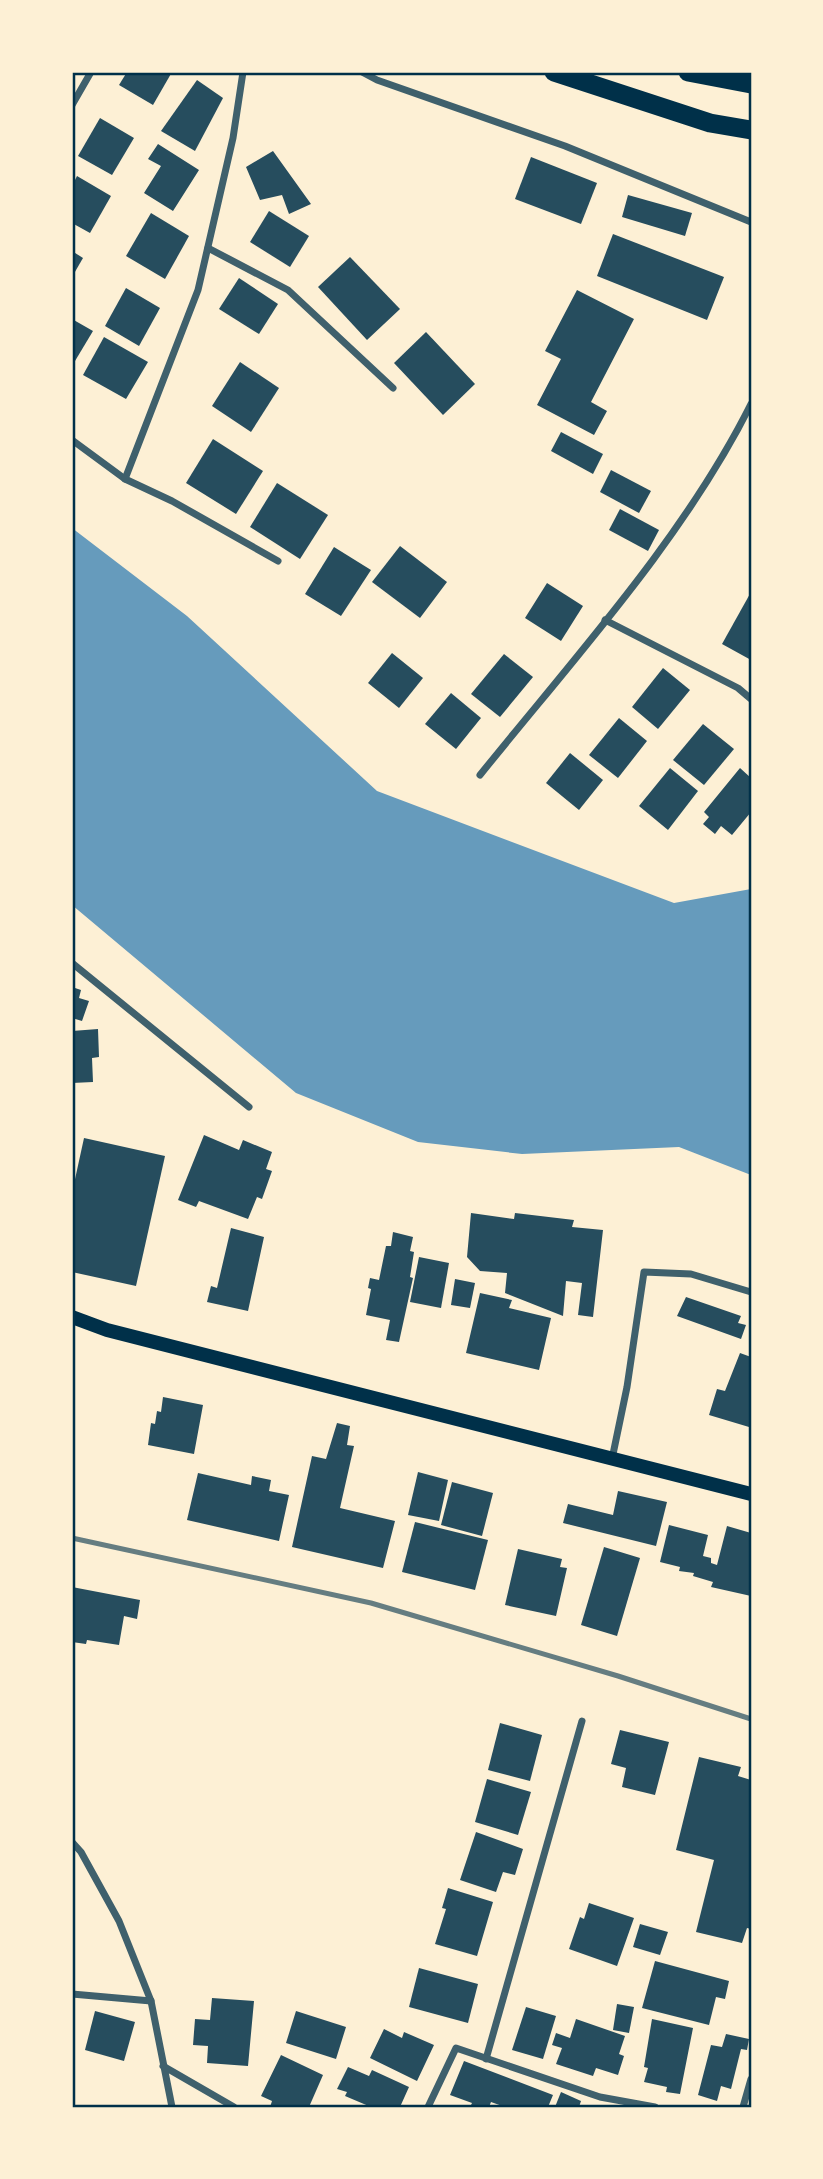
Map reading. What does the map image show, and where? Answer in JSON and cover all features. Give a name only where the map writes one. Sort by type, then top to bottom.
[{"type":"highway","points":[[554,72],[710,123],[751,130]]},
{"type":"highway","points":[[688,72],[751,84]]},
{"type":"main road","points":[[72,1317],[107,1331],[751,1494]]},
{"type":"street","points":[[72,105],[91,72]]},
{"type":"street","points":[[125,479],[198,290],[233,138],[243,72]]},
{"type":"street","points":[[362,72],[377,80],[565,146],[751,222]]},
{"type":"street","points":[[208,248],[288,290],[393,387]]},
{"type":"street","points":[[480,775],[669,537],[729,448],[751,404]]},
{"type":"street","points":[[72,440],[125,479],[172,501],[278,561]]},
{"type":"street","points":[[605,620],[738,688],[751,699]]},
{"type":"street","points":[[72,963],[248,1107]]},
{"type":"street","points":[[612,1459],[627,1387],[644,1272],[691,1274],[751,1292]]},
{"type":"street","points":[[486,2059],[582,1721]]},
{"type":"street","points":[[72,1842],[119,1921],[150,2001],[172,2107]]},
{"type":"street","points":[[72,1994],[150,2001]]},
{"type":"street","points":[[428,2107],[456,2048],[600,2097],[655,2107]]},
{"type":"street","points":[[163,2066],[234,2107]]},
{"type":"street","points":[[743,2107],[751,2079]]},
{"type":"water","points":[[72,528],[187,616],[377,791],[674,903],[751,889],[751,1175],[679,1147],[522,1154],[418,1142],[296,1093],[72,905]]},
{"type":"building","points":[[127,72],[172,72],[153,105],[119,85]]},
{"type":"building","points":[[197,80],[223,98],[195,151],[161,131]]},
{"type":"building","points":[[100,118],[134,138],[112,175],[78,156]]},
{"type":"building","points":[[158,144],[199,170],[173,211],[144,193],[161,166],[148,159]]},
{"type":"building","points":[[273,151],[311,204],[289,214],[282,195],[260,200],[246,167]]},
{"type":"building","points":[[531,157],[597,183],[581,224],[515,199]]},
{"type":"building","points":[[77,176],[111,196],[90,233],[72,223],[72,186]]},
{"type":"building","points":[[628,195],[692,213],[685,236],[622,217]]},
{"type":"building","points":[[269,211],[309,236],[290,267],[250,242]]},
{"type":"building","points":[[151,213],[189,236],[165,279],[126,256]]},
{"type":"building","points":[[613,234],[724,277],[707,320],[597,276]]},
{"type":"building","points":[[72,251],[83,258],[72,277]]},
{"type":"building","points":[[350,257],[400,309],[367,340],[318,287]]},
{"type":"building","points":[[239,278],[278,304],[259,334],[219,309]]},
{"type":"building","points":[[126,288],[160,308],[139,346],[105,326]]},
{"type":"building","points":[[577,290],[634,319],[591,402],[607,411],[594,435],[537,405],[561,359],[545,351]]},
{"type":"building","points":[[72,319],[93,331],[72,366]]},
{"type":"building","points":[[426,332],[475,384],[443,415],[394,363]]},
{"type":"building","points":[[104,337],[148,362],[126,399],[83,375]]},
{"type":"building","points":[[240,362],[279,388],[251,432],[212,406]]},
{"type":"building","points":[[561,432],[603,454],[593,474],[551,451]]},
{"type":"building","points":[[213,439],[263,471],[236,514],[186,483]]},
{"type":"building","points":[[611,470],[651,491],[639,513],[600,492]]},
{"type":"building","points":[[277,483],[328,515],[300,559],[250,527]]},
{"type":"building","points":[[620,509],[659,530],[648,551],[609,530]]},
{"type":"building","points":[[400,546],[447,582],[420,618],[372,582]]},
{"type":"building","points":[[334,547],[371,570],[341,616],[305,594]]},
{"type":"building","points":[[547,583],[583,606],[561,641],[525,618]]},
{"type":"building","points":[[751,592],[751,660],[722,644]]},
{"type":"building","points":[[392,653],[423,678],[399,708],[368,683]]},
{"type":"building","points":[[504,654],[533,677],[500,717],[471,694]]},
{"type":"building","points":[[663,668],[690,690],[658,729],[632,707]]},
{"type":"building","points":[[451,693],[481,718],[456,749],[425,724]]},
{"type":"building","points":[[619,718],[647,741],[618,778],[589,755]]},
{"type":"building","points":[[703,724],[734,749],[704,785],[673,760]]},
{"type":"building","points":[[570,753],[603,780],[579,810],[546,783]]},
{"type":"building","points":[[670,768],[698,791],[668,830],[639,806]]},
{"type":"building","points":[[740,768],[751,778],[751,812],[732,835],[721,826],[715,834],[703,824],[709,817],[704,812]]},
{"type":"building","points":[[72,987],[81,990],[79,998],[89,1001],[82,1021],[72,1018]]},
{"type":"building","points":[[98,1029],[99,1057],[92,1058],[93,1082],[72,1083],[72,1031]]},
{"type":"building","points":[[204,1135],[239,1150],[243,1140],[272,1152],[266,1169],[272,1171],[262,1199],[257,1197],[248,1219],[199,1201],[196,1207],[178,1200]]},
{"type":"building","points":[[84,1138],[165,1156],[136,1286],[72,1272],[72,1193]]},
{"type":"building","points":[[471,1213],[514,1219],[515,1213],[574,1220],[572,1227],[603,1230],[593,1317],[578,1315],[582,1283],[566,1281],[563,1316],[505,1293],[507,1273],[480,1271],[467,1257]]},
{"type":"building","points":[[231,1228],[264,1237],[248,1311],[207,1302],[211,1286],[217,1288]]},
{"type":"building","points":[[393,1232],[413,1237],[410,1251],[414,1252],[410,1277],[413,1278],[399,1342],[386,1340],[390,1320],[366,1315],[371,1289],[368,1288],[370,1278],[379,1280],[386,1246],[391,1246]]},
{"type":"building","points":[[419,1257],[449,1263],[441,1308],[410,1302]]},
{"type":"building","points":[[455,1279],[475,1283],[470,1308],[451,1305]]},
{"type":"building","points":[[480,1293],[512,1300],[509,1308],[551,1318],[539,1370],[466,1353]]},
{"type":"building","points":[[686,1297],[741,1316],[738,1323],[746,1325],[741,1339],[677,1316]]},
{"type":"building","points":[[740,1353],[751,1357],[749,1427],[709,1415],[717,1389],[725,1391]]},
{"type":"building","points":[[163,1397],[203,1405],[194,1454],[148,1445],[151,1423],[155,1424],[157,1411],[161,1412]]},
{"type":"building","points":[[337,1423],[350,1426],[347,1445],[354,1446],[340,1508],[395,1521],[383,1568],[292,1547],[312,1456],[326,1459]]},
{"type":"building","points":[[418,1472],[448,1480],[439,1521],[408,1515]]},
{"type":"building","points":[[198,1473],[251,1485],[252,1476],[271,1480],[269,1491],[289,1495],[279,1541],[187,1520]]},
{"type":"building","points":[[452,1482],[493,1493],[482,1536],[441,1525]]},
{"type":"building","points":[[618,1491],[667,1502],[656,1546],[563,1523],[568,1504],[613,1515]]},
{"type":"building","points":[[415,1522],[488,1540],[475,1590],[402,1572]]},
{"type":"building","points":[[669,1525],[708,1535],[703,1556],[711,1558],[711,1563],[717,1565],[727,1526],[751,1533],[751,1596],[711,1587],[713,1582],[693,1576],[694,1573],[679,1571],[680,1567],[660,1562]]},
{"type":"building","points":[[604,1547],[640,1558],[617,1636],[581,1625]]},
{"type":"building","points":[[518,1549],[562,1559],[560,1567],[567,1568],[556,1616],[505,1605]]},
{"type":"building","points":[[72,1587],[140,1600],[137,1619],[124,1616],[119,1645],[87,1640],[86,1644],[72,1642]]},
{"type":"building","points":[[500,1723],[542,1735],[530,1781],[488,1770]]},
{"type":"building","points":[[620,1730],[669,1742],[655,1795],[622,1787],[626,1768],[611,1764]]},
{"type":"building","points":[[699,1757],[741,1767],[738,1776],[751,1780],[751,1929],[747,1928],[742,1943],[696,1932],[714,1860],[676,1850]]},
{"type":"building","points":[[487,1779],[531,1792],[518,1835],[475,1822]]},
{"type":"building","points":[[476,1832],[523,1849],[515,1875],[503,1872],[496,1892],[460,1880]]},
{"type":"building","points":[[448,1888],[493,1902],[477,1956],[435,1944],[446,1909],[442,1908]]},
{"type":"building","points":[[589,1903],[634,1918],[617,1966],[569,1949],[580,1917],[584,1919]]},
{"type":"building","points":[[640,1924],[668,1932],[660,1955],[633,1947]]},
{"type":"building","points":[[655,1961],[729,1981],[725,1999],[716,1997],[709,2025],[642,2008]]},
{"type":"building","points":[[419,1968],[478,1984],[468,2023],[409,2007]]},
{"type":"building","points":[[212,1998],[254,2001],[248,2066],[207,2063],[208,2046],[193,2045],[195,2019],[210,2020]]},
{"type":"building","points":[[617,2004],[634,2007],[629,2033],[613,2030]]},
{"type":"building","points":[[526,2007],[556,2016],[543,2059],[512,2050]]},
{"type":"building","points":[[95,2011],[135,2022],[124,2061],[85,2050]]},
{"type":"building","points":[[296,2011],[346,2027],[336,2059],[286,2043]]},
{"type":"building","points":[[576,2019],[625,2036],[619,2054],[624,2056],[618,2075],[596,2068],[593,2076],[556,2064],[562,2048],[552,2045],[556,2033],[570,2038]]},
{"type":"building","points":[[652,2019],[693,2028],[680,2094],[666,2092],[667,2087],[644,2082],[648,2068],[644,2067]]},
{"type":"building","points":[[384,2029],[402,2038],[404,2032],[434,2045],[417,2081],[370,2058]]},
{"type":"building","points":[[726,2034],[749,2039],[747,2050],[741,2049],[731,2089],[721,2086],[717,2101],[698,2095],[711,2045],[722,2047]]},
{"type":"building","points":[[281,2055],[323,2075],[309,2107],[270,2107],[272,2101],[261,2096]]},
{"type":"building","points":[[464,2061],[553,2095],[548,2107],[505,2107],[491,2102],[489,2107],[470,2107],[472,2103],[450,2095]]},
{"type":"building","points":[[348,2067],[369,2076],[372,2070],[409,2087],[400,2107],[371,2107],[345,2096],[347,2092],[337,2089]]},
{"type":"building","points":[[561,2092],[581,2101],[579,2107],[555,2107]]},
{"type":"railway","points":[[72,1538],[371,1603],[618,1676],[751,1719]]}]
